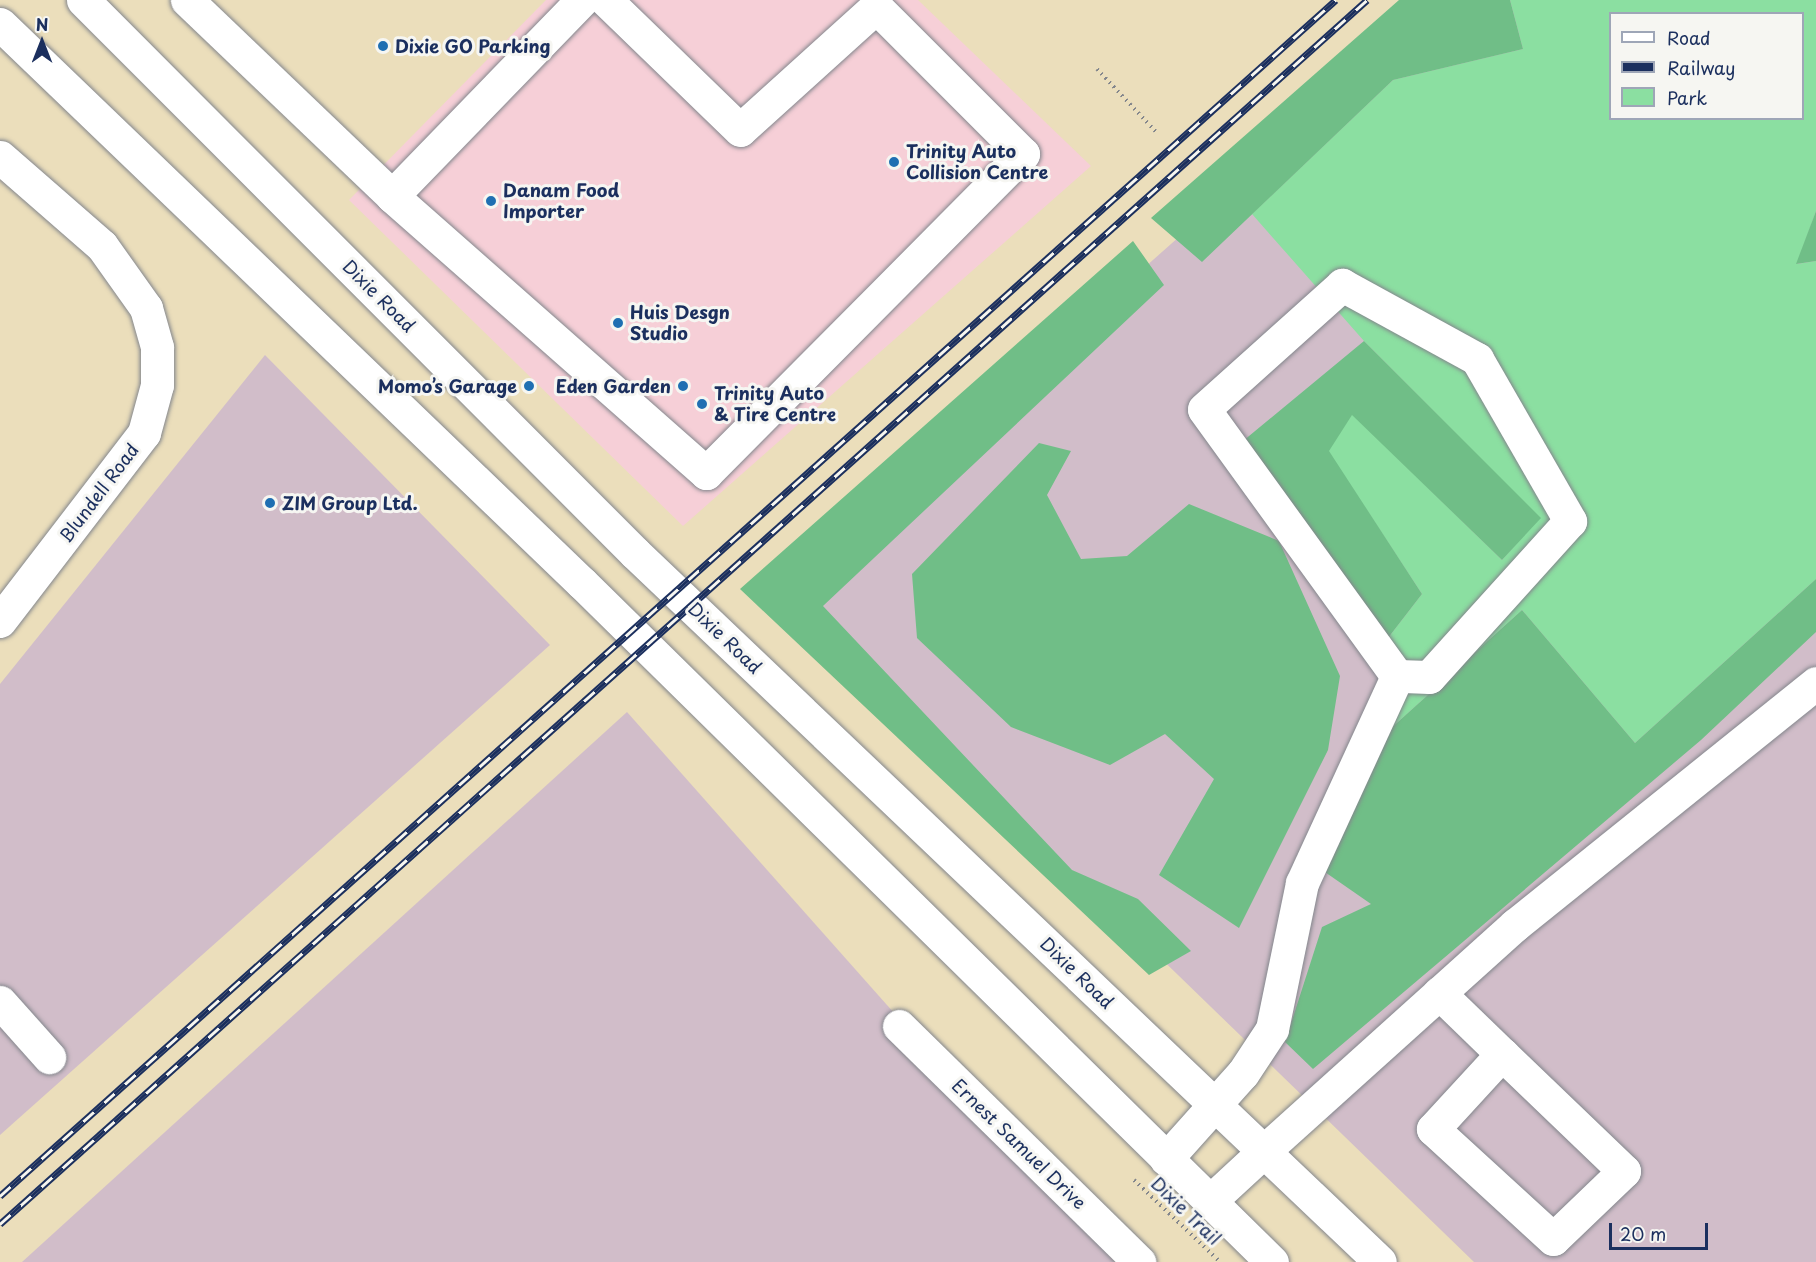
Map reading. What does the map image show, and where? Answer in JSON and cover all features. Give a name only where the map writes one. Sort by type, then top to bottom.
[{"type":"main road","name":"Dixie Road","points":[[82,0],[635,553],[1380,1262]]},
{"type":"main road","points":[[187,0],[392,196],[706,473],[1023,154],[876,7],[740,130],[606,0]]},
{"type":"main road","points":[[392,196],[582,0]]},
{"type":"main road","points":[[0,24],[582,583],[1272,1262]]},
{"type":"main road","name":"Blundell Road","points":[[0,157],[102,246],[146,308],[157,347],[157,385],[144,433],[0,621]]},
{"type":"main road","points":[[1342,285],[1477,359],[1570,521],[1429,677],[1397,676],[1204,409],[1342,285]]},
{"type":"main road","points":[[1166,1159],[1217,1106],[1272,1029],[1302,883],[1397,676]]},
{"type":"main road","points":[[1209,1202],[1515,925],[1816,683]]},
{"type":"main road","points":[[1438,993],[1502,1054],[1624,1171],[1553,1239],[1433,1129],[1502,1054]]},
{"type":"main road","points":[[0,1002],[49,1057]]},
{"type":"main road","name":"Ernest Samuel Drive","points":[[899,1026],[1139,1262]]},
{"type":"path","points":[[1097,69],[1158,134]]},
{"type":"path","name":"Dixie Trail","points":[[1134,1180],[1220,1262]]},
{"type":"shaded area","points":[[546,0],[918,0],[1091,166],[683,526],[349,200]]},
{"type":"shaded area","points":[[1446,0],[1816,0],[1816,1262],[1474,1262],[781,590]]},
{"type":"shaded area","points":[[265,355],[550,645],[0,1135],[0,684]]},
{"type":"shaded area","points":[[627,712],[1115,1262],[22,1262]]},
{"type":"green space","points":[[1399,0],[1510,0],[1523,49],[1393,80],[1202,262],[1151,218]]},
{"type":"green space","points":[[1510,0],[1816,0],[1816,211],[1797,264],[1816,261],[1816,579],[1635,743],[1522,610],[1368,749],[1388,638],[1422,594],[1328,451],[1352,414],[1502,560],[1540,518],[1364,341],[1252,214],[1393,80],[1523,49]]},
{"type":"green space","points":[[1816,211],[1816,261],[1796,264]]},
{"type":"green space","points":[[1133,241],[1164,285],[823,606],[1072,870],[1138,899],[1191,951],[1149,975],[740,589]]},
{"type":"green space","points":[[1364,341],[1541,518],[1502,560],[1352,415],[1329,451],[1422,594],[1388,638],[1243,441]]},
{"type":"green space","points":[[1039,443],[1071,451],[1047,495],[1081,559],[1127,556],[1189,504],[1279,541],[1340,676],[1328,750],[1239,928],[1159,875],[1214,779],[1165,734],[1110,765],[1011,727],[917,638],[912,574]]},
{"type":"green space","points":[[1816,579],[1816,632],[1701,740],[1313,1069],[1285,1042],[1322,927],[1371,904],[1309,861],[1368,749],[1522,610],[1635,743]]},
{"type":"railway","points":[[0,1196],[1336,0]]},
{"type":"railway","points":[[0,1224],[1367,0]]},
{"type":"place","name":"Dixie GO Parking","points":[[383,46]]},
{"type":"place","name":"Trinity Auto Collision Centre","points":[[894,162]]},
{"type":"place","name":"Danam Food Importer","points":[[491,201]]},
{"type":"place","name":"Huis Desgn Studio","points":[[618,323]]},
{"type":"place","name":"Momo’s Garage","points":[[529,386]]},
{"type":"place","name":"Eden Garden","points":[[683,386]]},
{"type":"place","name":"Trinity Auto & Tire Centre","points":[[702,404]]},
{"type":"place","name":"ZIM Group Ltd.","points":[[270,503]]}]
